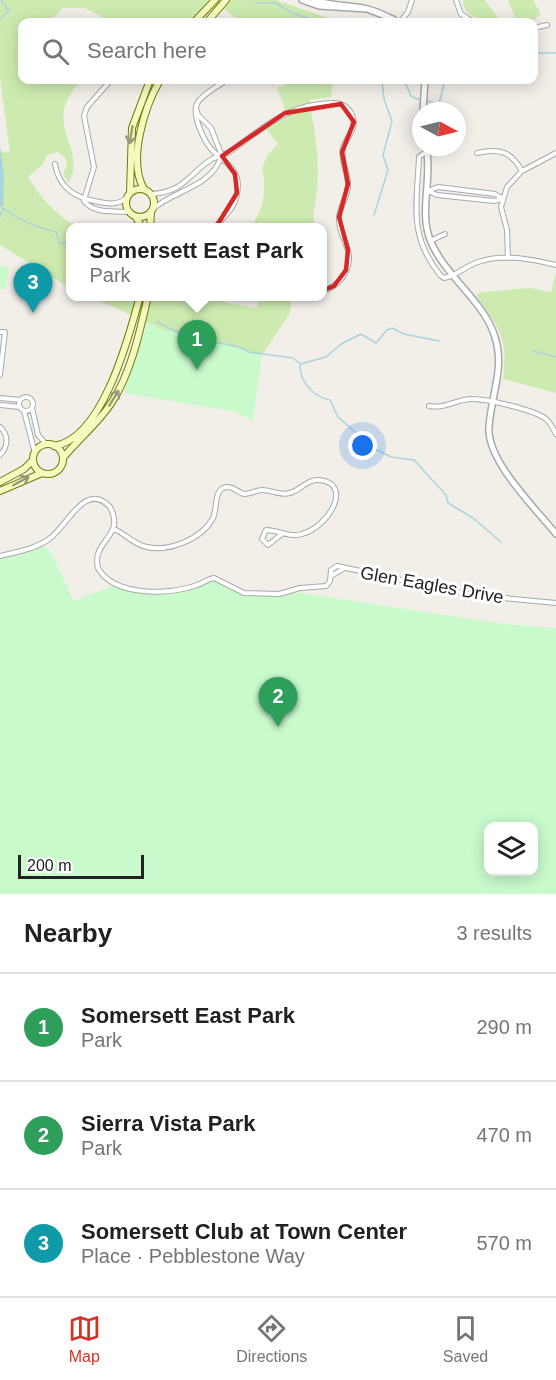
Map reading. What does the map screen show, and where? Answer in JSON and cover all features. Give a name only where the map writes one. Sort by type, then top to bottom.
[{"type":"main road","points":[[198,18],[215,0]]},
{"type":"main road","points":[[210,18],[226,0]]},
{"type":"main road","points":[[139,223],[136,217],[128,212],[132,128],[148,84]]},
{"type":"main road","points":[[151,223],[154,201],[151,194],[144,189],[139,170],[141,130],[145,114],[158,84]]},
{"type":"main road","points":[[128,195],[144,189]]},
{"type":"main road","points":[[136,217],[152,211]]},
{"type":"main road","points":[[0,482],[24,469],[34,456],[50,445],[66,441],[83,426],[110,389],[139,301]]},
{"type":"main road","points":[[0,491],[42,473],[56,471],[63,458],[92,429],[117,394],[147,301]]},
{"type":"main road","points":[[50,445],[60,451],[63,458]]},
{"type":"main road","points":[[34,456],[36,468],[42,473]]},
{"type":"street","points":[[302,0],[319,6],[367,9],[389,18]]},
{"type":"street","points":[[314,0],[368,5],[378,8],[392,18]]},
{"type":"street","points":[[401,18],[407,14],[411,0]]},
{"type":"street","points":[[456,0],[461,14],[467,18]]},
{"type":"street","points":[[538,27],[548,25]]},
{"type":"street","points":[[84,200],[94,167],[84,116],[87,107],[107,84]]},
{"type":"street","points":[[221,84],[200,99],[196,106],[197,123],[213,151],[222,156]]},
{"type":"street","points":[[424,102],[425,84]]},
{"type":"street","points":[[151,194],[173,190],[260,127],[292,111],[336,103],[349,109],[353,126],[345,143],[342,157],[348,189],[339,217],[339,228],[348,250],[349,262],[340,280],[327,288]]},
{"type":"street","points":[[196,106],[198,115],[211,128],[222,156],[234,170],[238,188],[234,205],[219,223]]},
{"type":"street","points":[[477,153],[493,149],[504,151],[512,156],[522,171]]},
{"type":"street","points":[[508,258],[502,199],[507,187],[522,171],[556,153]]},
{"type":"street","points":[[152,211],[194,186],[219,166],[222,156]]},
{"type":"street","points":[[420,156],[416,226],[423,249],[430,262],[444,278],[454,276],[480,261],[508,258],[556,265]]},
{"type":"street","points":[[427,156],[426,210],[430,241],[488,320],[495,335],[500,367],[489,429],[491,445],[513,480],[556,534]]},
{"type":"street","points":[[55,164],[61,182],[74,196],[84,200],[112,204],[121,202],[128,195]]},
{"type":"street","points":[[428,190],[438,187],[474,191],[495,194],[502,199]]},
{"type":"street","points":[[428,190],[437,195],[494,201],[502,199]]},
{"type":"street","points":[[84,200],[90,208],[128,212]]},
{"type":"street","points":[[430,241],[445,234]]},
{"type":"street","points":[[0,375],[3,332]]},
{"type":"street","points":[[0,398],[21,400],[30,398],[38,435],[50,445]]},
{"type":"street","points":[[429,406],[444,407],[472,398],[535,412],[545,418],[556,434]]},
{"type":"street","points":[[21,400],[34,456]]},
{"type":"street","points":[[0,405],[22,409],[32,408]]},
{"type":"street","points":[[0,427],[6,434],[6,439],[0,455]]},
{"type":"street","points":[[0,556],[46,541],[60,530],[80,504],[89,499],[102,501],[110,507],[115,520],[114,529],[142,546],[164,548],[193,538],[205,529],[215,512],[219,492],[224,488],[233,488],[244,495],[262,490],[282,494],[297,491],[312,480],[328,483],[334,490],[335,500],[332,512],[325,522],[300,535],[266,530],[262,539],[264,543],[272,543],[282,534]]},
{"type":"street","name":"Glen Eagles Drive","points":[[114,529],[99,551],[98,568],[108,579],[139,592],[194,586],[214,578],[240,592],[279,594],[300,588],[323,587],[328,584],[333,567],[472,595],[556,603]]},
{"type":"highlighted area","points":[[341,104],[354,122],[342,152],[348,184],[339,217],[348,250],[346,270],[334,286],[319,292],[273,280],[233,277],[213,257],[213,232],[237,193],[235,174],[222,156],[285,113]]},
{"type":"green space","points":[[0,0],[209,0],[192,18],[102,18],[85,8],[63,8],[53,18],[18,18],[18,84],[79,84],[64,110],[66,134],[73,157],[73,169],[69,183],[63,175],[67,164],[66,159],[58,152],[47,155],[43,164],[28,177],[50,205],[71,223],[66,223],[66,285],[0,245],[0,151],[10,153],[0,78]]},
{"type":"green space","points":[[215,0],[276,0],[328,18],[235,18]]},
{"type":"green space","points":[[463,0],[485,0],[498,18],[476,18],[464,6]]},
{"type":"green space","points":[[508,0],[533,0],[541,14],[536,18],[515,18]]},
{"type":"green space","points":[[287,84],[333,84],[331,97],[309,100],[318,168],[314,223],[253,223],[263,199],[262,168],[268,154],[278,144],[266,129],[288,117],[277,88]]},
{"type":"green space","points":[[0,266],[9,267],[6,289],[0,289]]},
{"type":"green space","points":[[556,272],[556,393],[503,379],[503,343],[491,317],[476,296],[481,292],[530,288],[551,292]]},
{"type":"green space","points":[[101,301],[222,301],[257,308],[258,301],[291,301],[290,313],[262,355],[228,346],[210,337],[165,331]]},
{"type":"green space","points":[[148,322],[165,331],[210,337],[228,346],[262,355],[253,420],[232,411],[124,393]]},
{"type":"green space","points":[[45,546],[52,554],[73,601],[115,585],[141,594],[195,587],[216,580],[236,592],[250,596],[272,596],[293,592],[512,625],[556,628],[556,894],[0,894],[0,558]]},
{"type":"water","points":[[0,146],[4,175],[3,208],[0,206]]},
{"type":"waterway","points":[[0,19],[9,11],[1,0]]},
{"type":"waterway","points":[[255,3],[276,3],[292,13],[308,18]]},
{"type":"waterway","points":[[538,53],[556,53]]},
{"type":"waterway","points":[[374,215],[388,170],[383,155],[392,121],[384,99],[382,84]]},
{"type":"waterway","points":[[406,84],[411,96],[420,100]]},
{"type":"waterway","points":[[427,101],[439,104],[444,84]]},
{"type":"waterway","points":[[0,217],[3,208],[28,223],[56,232],[59,243],[66,243]]},
{"type":"waterway","points":[[157,322],[181,334],[202,335],[214,342],[240,347],[249,352],[293,358],[300,364],[326,357],[341,344],[361,334],[376,343],[387,330],[392,328],[404,334],[439,341]]},
{"type":"waterway","points":[[533,351],[556,357]]},
{"type":"waterway","points":[[300,364],[302,377],[309,388],[318,396],[330,400],[338,417],[373,448],[391,457],[414,460],[446,495],[448,503],[473,518],[501,542]]},
{"type":"place","name":"Somersett Club at Town Center","points":[[33,313]]},
{"type":"place","name":"Somersett East Park","points":[[197,370]]},
{"type":"place","name":"Sierra Vista Park","points":[[278,727]]}]
